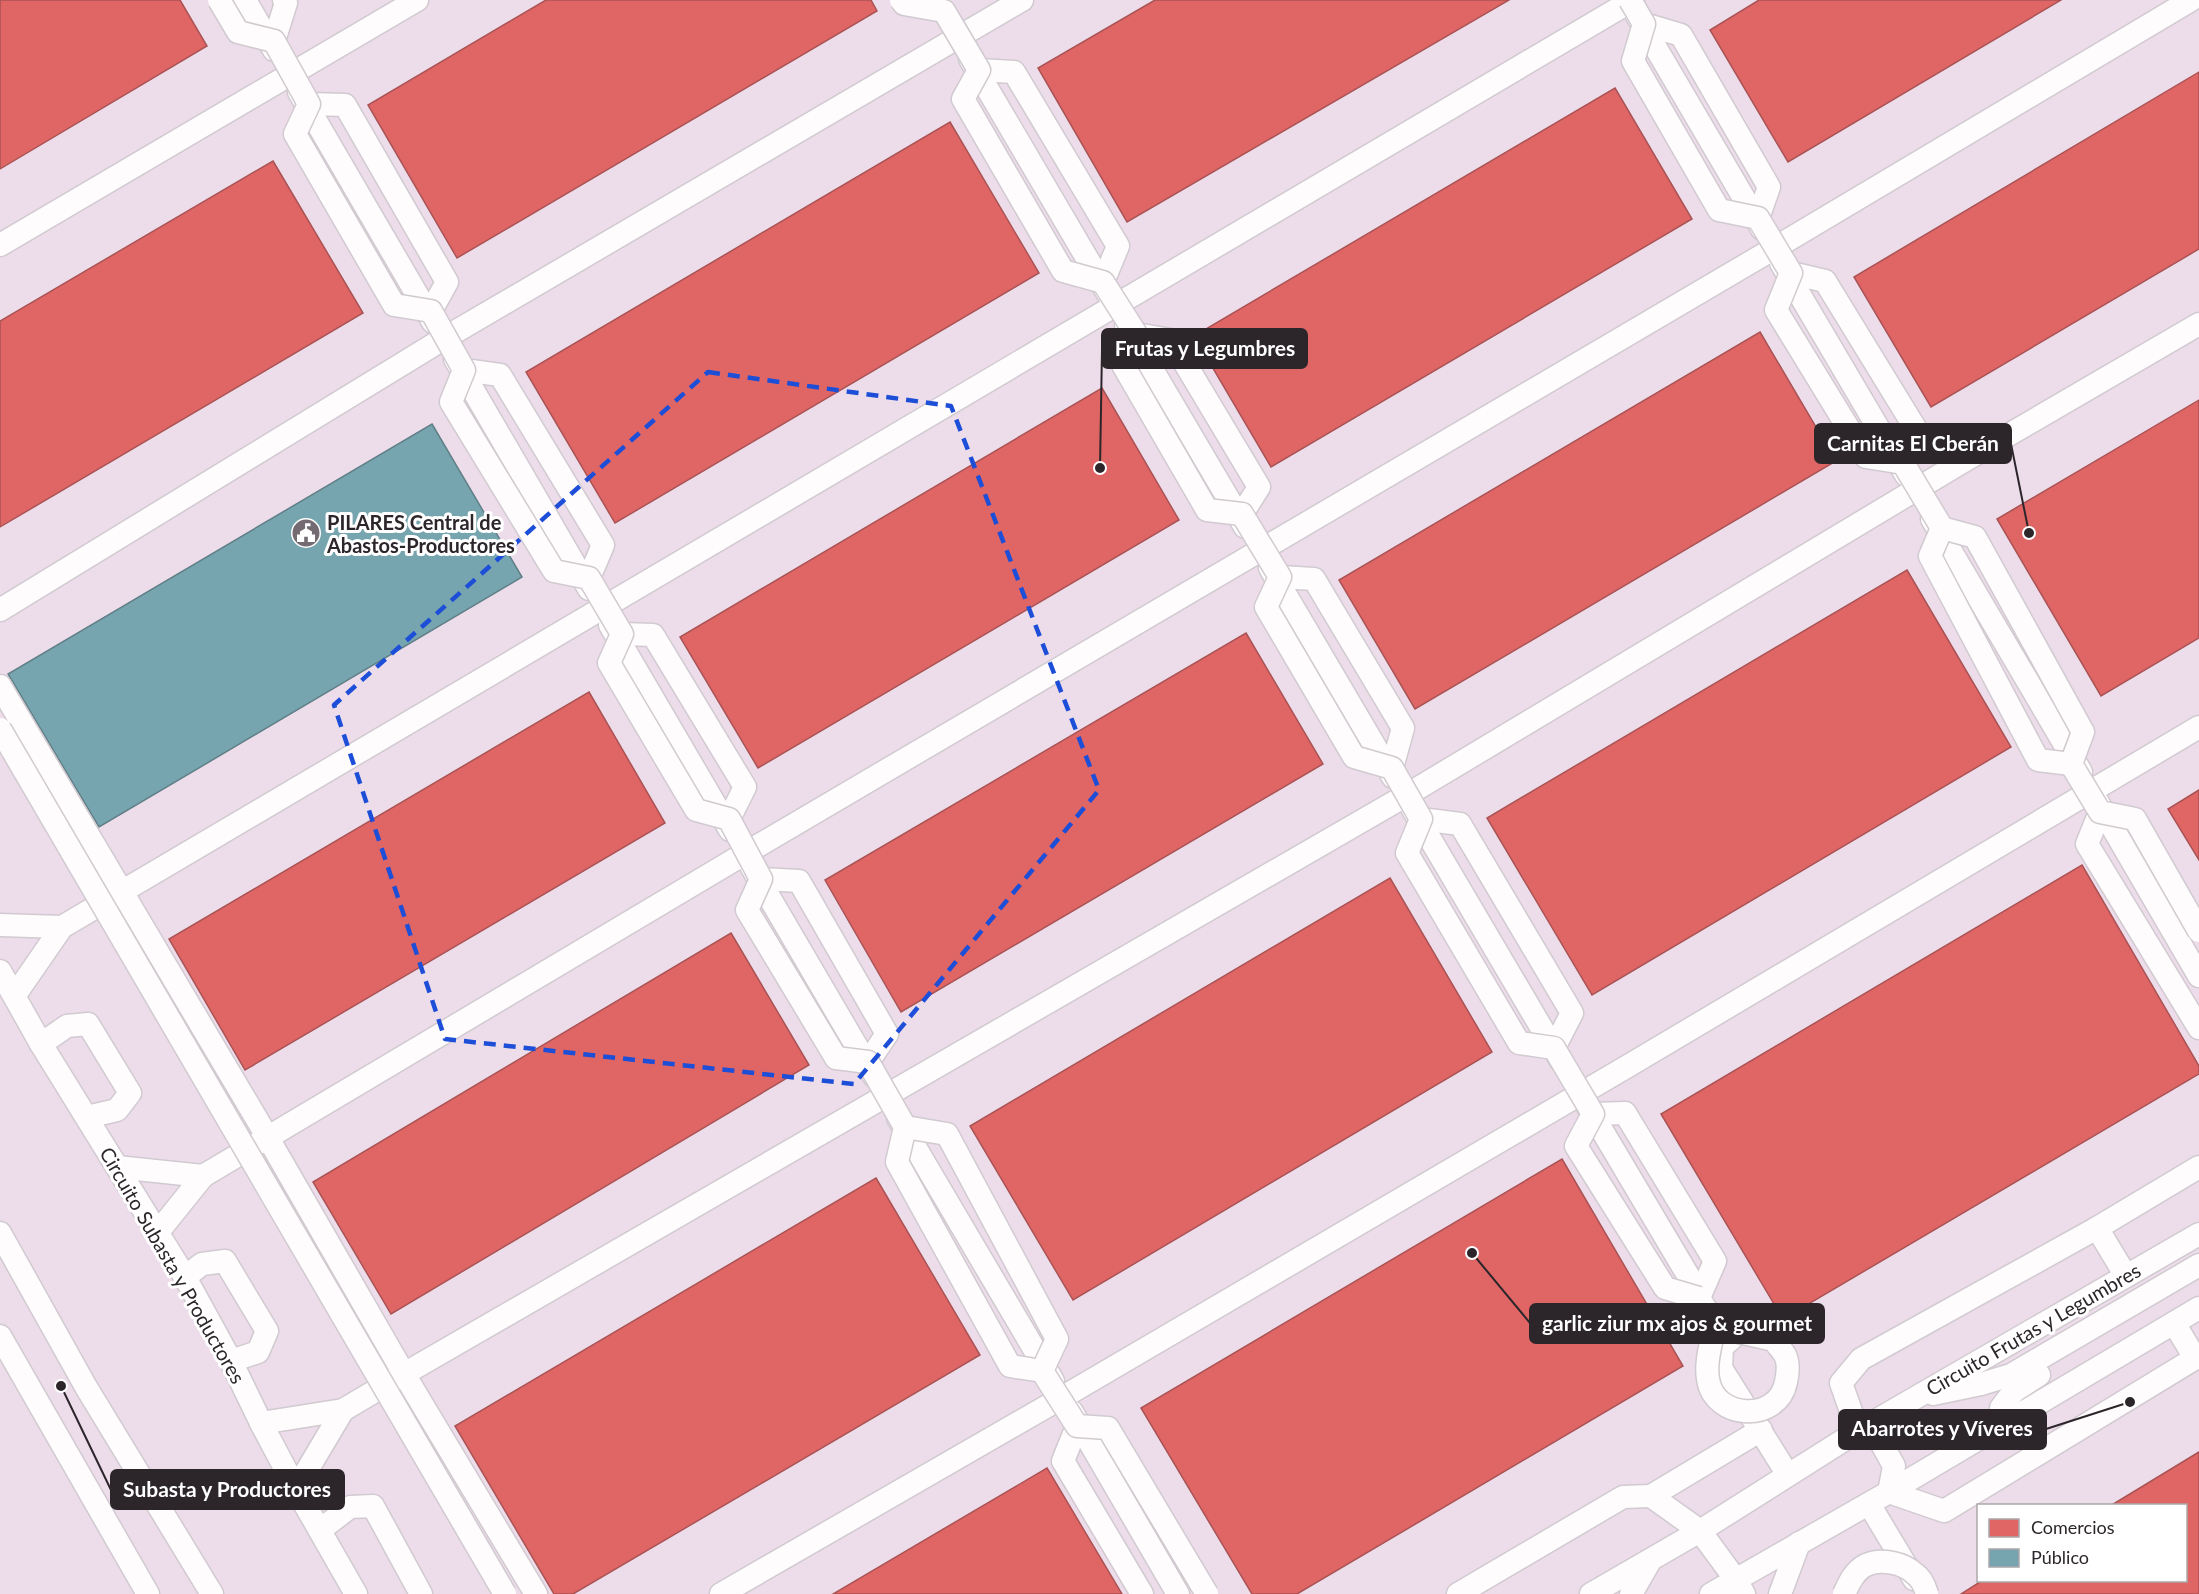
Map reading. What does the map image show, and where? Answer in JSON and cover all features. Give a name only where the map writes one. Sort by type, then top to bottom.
[{"type":"street","points":[[219,0],[238,32],[274,41]]},
{"type":"street","points":[[245,0],[1178,1594]]},
{"type":"street","points":[[284,0],[286,3],[274,41],[309,104]]},
{"type":"street","points":[[0,245],[417,0]]},
{"type":"street","points":[[901,0],[904,4],[943,4]]},
{"type":"street","points":[[0,610],[443,339],[1022,0]]},
{"type":"street","points":[[158,1232],[203,1176],[2191,0]]},
{"type":"street","points":[[1630,1],[2199,976]]},
{"type":"street","points":[[1630,1],[1644,24],[1681,35],[1687,45],[1769,187],[1758,218]]},
{"type":"street","points":[[15,995],[62,927],[1630,1]]},
{"type":"street","points":[[943,4],[958,38],[1115,306],[1689,1277]]},
{"type":"street","points":[[943,4],[979,70]]},
{"type":"street","points":[[1644,24],[1633,61],[1719,210],[1758,218],[1791,273],[1825,281],[1917,431],[1902,463]]},
{"type":"street","points":[[979,70],[963,99],[1063,271],[1103,282],[1136,334],[1171,340],[1259,487],[1242,514]]},
{"type":"street","points":[[979,70],[1014,72],[1118,246],[1103,282]]},
{"type":"street","points":[[309,104],[295,134],[394,304],[431,311]]},
{"type":"street","points":[[309,104],[345,105],[447,282],[431,311]]},
{"type":"street","points":[[1791,273],[1776,310],[1866,457],[1902,463],[1942,528],[1975,537],[2083,732],[2071,764]]},
{"type":"street","points":[[431,311],[464,370]]},
{"type":"street","points":[[261,1424],[343,1410],[1405,796],[1957,465],[2199,324]]},
{"type":"street","points":[[1136,334],[1123,365],[1207,510],[1242,514]]},
{"type":"street","points":[[464,370],[451,402],[554,571],[589,578],[622,634]]},
{"type":"street","points":[[464,370],[500,375],[591,525],[603,545],[589,578]]},
{"type":"street","points":[[1242,514],[1280,577]]},
{"type":"street","points":[[1942,528],[1930,556],[2038,760],[2071,764],[2096,802],[2135,819],[2199,931]]},
{"type":"street","points":[[1280,577],[1266,607],[1354,757],[1392,768],[1421,819]]},
{"type":"street","points":[[1280,577],[1314,579],[1403,728],[1392,768]]},
{"type":"street","points":[[622,634],[609,663],[696,810],[729,819],[761,879]]},
{"type":"street","points":[[622,634],[653,635],[745,787],[729,819]]},
{"type":"street","points":[[0,686],[268,1138],[404,1374],[536,1594]]},
{"type":"street","points":[[721,1594],[1580,1094],[2096,802],[2199,727]]},
{"type":"street","points":[[0,729],[505,1594]]},
{"type":"street","points":[[2096,802],[2087,844],[2199,1028]]},
{"type":"street","points":[[1421,819],[1407,853],[1519,1043],[1554,1048]]},
{"type":"street","points":[[1421,819],[1460,824],[1572,1013],[1554,1048]]},
{"type":"street","points":[[761,879],[747,910],[836,1058],[868,1062]]},
{"type":"street","points":[[761,879],[799,881],[887,1034],[868,1062]]},
{"type":"street","points":[[0,925],[62,927]]},
{"type":"street","name":"Circuito Subasta y Productores","points":[[0,971],[41,1044],[185,1277],[296,1489],[356,1594]]},
{"type":"street","points":[[41,1044],[68,1026],[88,1024],[130,1093],[117,1110],[87,1117]]},
{"type":"street","points":[[1554,1048],[1593,1114]]},
{"type":"street","points":[[868,1062],[905,1127],[897,1162],[1010,1366],[1042,1371],[1077,1426]]},
{"type":"street","points":[[1593,1114],[1625,1113],[1715,1261],[1699,1298]]},
{"type":"street","points":[[1593,1114],[1576,1146],[1665,1288],[1699,1298],[1715,1324],[1708,1359],[1708,1379],[1714,1396],[1729,1407],[1741,1411],[1759,1412],[1774,1404],[1784,1392],[1789,1372],[1785,1355],[1774,1340],[1738,1332],[1722,1347],[1721,1368],[1761,1430],[1788,1475]]},
{"type":"street","points":[[905,1127],[947,1134],[1057,1339],[1042,1371]]},
{"type":"street","points":[[117,1167],[203,1176]]},
{"type":"street","points":[[1889,1492],[1894,1466],[1878,1437],[1858,1431],[1842,1383],[1861,1359],[2097,1228],[2199,1167]]},
{"type":"street","points":[[2097,1228],[2126,1276]]},
{"type":"street","points":[[0,1233],[86,1387],[212,1594]]},
{"type":"street","name":"Circuito Frutas y Legumbres","points":[[1591,1594],[1700,1531],[1858,1431],[2199,1234]]},
{"type":"street","points":[[185,1277],[201,1264],[225,1261],[267,1331],[258,1352],[231,1361]]},
{"type":"street","points":[[1914,1398],[1981,1384],[2011,1375],[2199,1264]]},
{"type":"street","points":[[2003,1425],[2001,1408],[2014,1391],[2199,1281]]},
{"type":"street","points":[[1711,1594],[1740,1587],[1799,1543],[1869,1504],[2199,1308]]},
{"type":"street","points":[[1889,1492],[1944,1511],[2197,1357],[2174,1323]]},
{"type":"street","points":[[0,1336],[148,1594]]},
{"type":"street","points":[[296,1489],[343,1410]]},
{"type":"street","points":[[1077,1426],[1063,1461],[1142,1594]]},
{"type":"street","points":[[1077,1426],[1108,1428],[1207,1594]]},
{"type":"street","points":[[1458,1594],[1623,1497],[1651,1496],[1761,1430]]},
{"type":"street","points":[[1651,1496],[1700,1531],[1740,1587]]},
{"type":"street","points":[[1869,1504],[1917,1584],[1920,1594]]},
{"type":"street","points":[[321,1530],[350,1507],[373,1506],[421,1594]]},
{"type":"street","points":[[1780,1594],[1799,1543]]},
{"type":"street","points":[[1631,1594],[1650,1560]]},
{"type":"street","points":[[1844,1594],[1852,1577],[1866,1565],[1882,1561],[1900,1566],[1915,1574],[1927,1594]]},
{"type":"highlighted area","points":[[708,372],[951,406],[1099,790],[854,1084],[445,1039],[334,705]]},
{"type":"shaded area","points":[[0,0],[2199,0],[2199,1594],[0,1594]]},
{"type":"building: Comercios","points":[[0,0],[180,0],[207,46],[0,169]]},
{"type":"building: Comercios","points":[[546,0],[871,0],[877,11],[457,258],[368,105]]},
{"type":"building: Comercios","points":[[1155,0],[1509,0],[1127,222],[1038,68]]},
{"type":"building: Comercios","points":[[1759,0],[2061,0],[1788,162],[1710,30]]},
{"type":"building: Comercios","points":[[2199,72],[2199,249],[1931,407],[1854,277]]},
{"type":"building: Comercios","points":[[1615,88],[1692,219],[1271,467],[1194,336]]},
{"type":"building: Comercios","points":[[950,122],[1039,273],[615,523],[526,372]]},
{"type":"building: Comercios","points":[[273,161],[363,313],[0,527],[0,321]]},
{"type":"building: Comercios","points":[[1760,332],[1836,461],[1415,709],[1339,580]]},
{"type":"building: Comercios","points":[[1102,388],[1179,520],[758,768],[680,637]]},
{"type":"building: Comercios","points":[[2199,400],[2199,638],[2101,696],[1997,519]]},
{"type":"building: Comercios","points":[[1907,570],[2011,747],[1592,995],[1487,818]]},
{"type":"building: Comercios","points":[[1246,633],[1323,764],[901,1012],[825,880]]},
{"type":"building: Comercios","points":[[589,692],[665,823],[245,1070],[169,939]]},
{"type":"building: Comercios","points":[[2199,790],[2199,860],[2168,809]]},
{"type":"building: Comercios","points":[[2082,865],[2199,1066],[2199,1074],[1783,1319],[1661,1114]]},
{"type":"building: Comercios","points":[[1390,878],[1492,1052],[1073,1300],[970,1126]]},
{"type":"building: Comercios","points":[[731,933],[809,1065],[391,1314],[313,1182]]},
{"type":"building: Comercios","points":[[1562,1159],[1683,1366],[1297,1594],[1252,1594],[1141,1408]]},
{"type":"building: Comercios","points":[[876,1178],[980,1355],[573,1594],[554,1594],[455,1426]]},
{"type":"building: Comercios","points":[[2199,1452],[2199,1594],[1961,1594],[1980,1582],[2187,1582],[2187,1504],[2113,1504]]},
{"type":"building: Comercios","points":[[1047,1468],[1122,1594],[833,1594]]},
{"type":"building: Público","points":[[432,424],[522,577],[99,827],[8,674]]},
{"type":"place","name":"Frutas y Legumbres","points":[[1100,468]]},
{"type":"place","name":"PILARES Central de Abastos-Productores","points":[[306,533]]},
{"type":"place","name":"Carnitas El Cberán","points":[[2029,533]]},
{"type":"place","name":"garlic ziur mx ajos & gourmet","points":[[1472,1253]]},
{"type":"place","name":"Subasta y Productores","points":[[61,1386]]},
{"type":"place","name":"Abarrotes y Víveres","points":[[2130,1402]]}]
